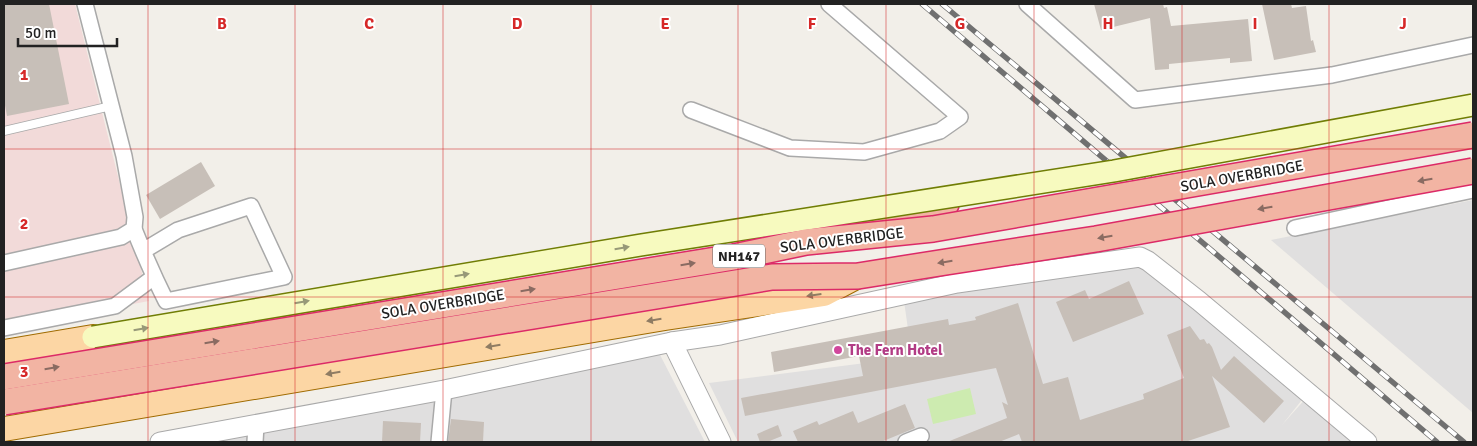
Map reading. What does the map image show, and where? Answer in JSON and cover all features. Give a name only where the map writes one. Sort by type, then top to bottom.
[{"type":"highway","name":"SOLA OVERBRIDGE","points":[[4,377],[734,257],[806,242],[933,230],[1473,135]]},
{"type":"highway","name":"SOLA OVERBRIDGE","points":[[4,402],[772,278],[858,276],[1096,239],[1473,171]]},
{"type":"highway","points":[[806,242],[1014,186]]},
{"type":"main road","points":[[4,352],[641,245],[1114,171],[1473,105]]},
{"type":"main road","points":[[10,428],[655,319],[824,294],[858,276]]},
{"type":"street","points":[[85,4],[124,156],[135,217],[134,230],[154,277],[166,301],[284,277],[250,206],[178,230],[143,251]]},
{"type":"street","points":[[691,110],[790,148],[864,152],[940,131],[960,117],[829,4]]},
{"type":"street","points":[[1027,4],[1135,100],[1332,75],[1473,45]]},
{"type":"street","points":[[1296,228],[1473,190]]},
{"type":"street","points":[[4,263],[121,237],[134,230]]},
{"type":"street","points":[[160,442],[255,434],[444,390],[666,344],[720,335],[957,284],[1140,257],[1148,261],[1199,301],[1367,442]]},
{"type":"street","points":[[4,328],[115,306],[154,277]]},
{"type":"street","points":[[4,336],[93,337]]},
{"type":"street","points":[[666,344],[711,442]]},
{"type":"street","points":[[666,344],[721,442]]},
{"type":"street","points":[[439,442],[444,390]]},
{"type":"street","points":[[906,442],[921,436]]},
{"type":"lane","points":[[4,129],[111,106]]},
{"type":"shaded area","points":[[4,4],[75,4],[149,301],[4,328]]},
{"type":"shaded area","points":[[1473,200],[1473,413],[1271,240]]},
{"type":"shaded area","points":[[1139,261],[1305,396],[1282,425],[1307,397],[1360,442],[738,442],[709,383],[912,357],[904,301]]},
{"type":"shaded area","points":[[658,351],[705,442],[196,442]]},
{"type":"green space","points":[[970,388],[976,414],[933,424],[927,399]]},
{"type":"building","points":[[4,4],[49,4],[69,104],[7,116],[4,100]]},
{"type":"building","points":[[1094,4],[1163,4],[1164,8],[1167,7],[1171,26],[1248,19],[1252,61],[1230,63],[1230,58],[1169,64],[1169,69],[1155,70],[1150,18],[1101,30]]},
{"type":"building","points":[[1262,4],[1291,4],[1292,8],[1306,6],[1311,41],[1313,40],[1316,52],[1274,60]]},
{"type":"building","points":[[201,162],[215,186],[160,219],[146,195]]},
{"type":"building","points":[[1129,281],[1144,314],[1073,342],[1056,302],[1085,290],[1089,299]]},
{"type":"building","points":[[1018,303],[1043,384],[1068,377],[1080,420],[1144,399],[1143,394],[1184,378],[1167,335],[1190,326],[1200,340],[1204,339],[1212,347],[1221,370],[1234,356],[1284,401],[1264,423],[1212,376],[1230,427],[1185,442],[1022,442],[1019,434],[999,442],[947,442],[1007,418],[1002,402],[1008,405],[996,368],[745,416],[741,398],[863,376],[859,356],[774,372],[771,352],[948,319],[949,325],[976,320],[975,317]]},
{"type":"building","points":[[905,404],[915,428],[881,442],[798,442],[793,431],[817,421],[819,425],[853,411],[858,423]]},
{"type":"building","points":[[451,419],[484,422],[483,442],[448,442]]},
{"type":"building","points":[[383,421],[421,423],[420,442],[382,442]]},
{"type":"building","points":[[778,425],[782,436],[767,442],[760,442],[757,434]]},
{"type":"railway","points":[[922,4],[1437,442]]},
{"type":"railway","points":[[942,4],[1464,442]]},
{"type":"place","name":"The Fern Hotel","points":[[838,350]]}]
